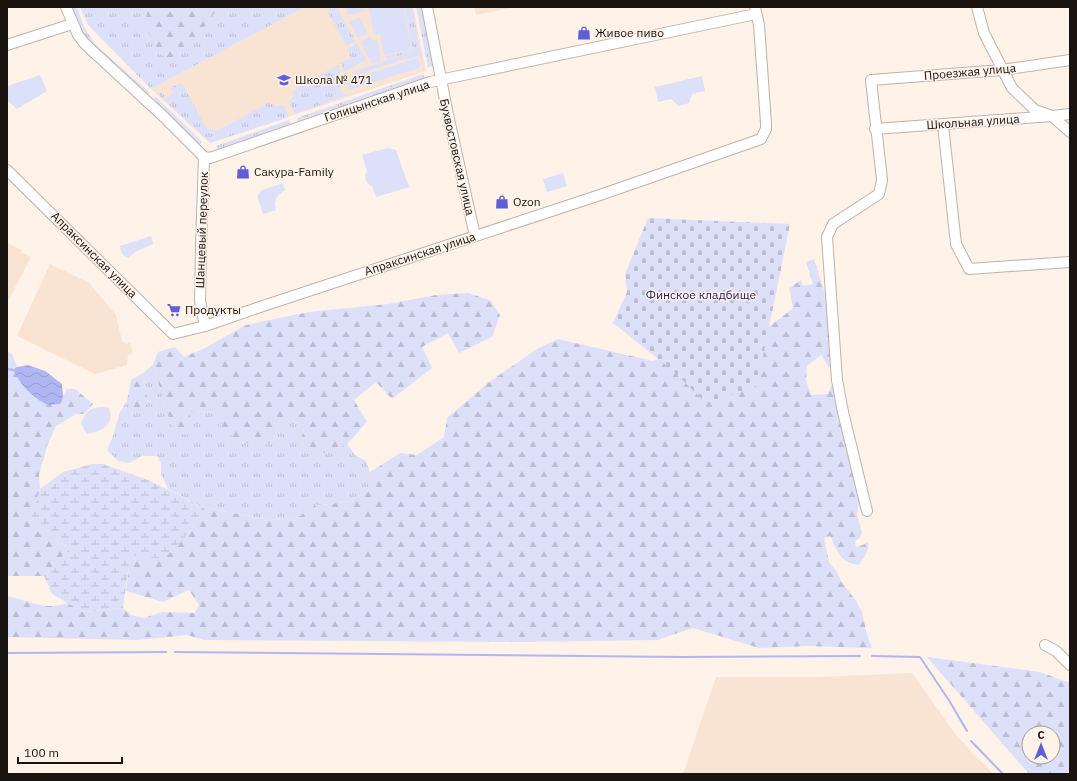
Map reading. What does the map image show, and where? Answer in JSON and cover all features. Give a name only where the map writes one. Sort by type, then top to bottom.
[{"type":"street","points":[[66,7],[72,24],[85,44],[164,117],[204,157]]},
{"type":"street","name":"Бухвостовская улица","points":[[427,7],[441,80],[475,236]]},
{"type":"street","points":[[977,7],[984,33],[1012,88],[1035,110],[1052,116],[1070,132]]},
{"type":"street","name":"Голицынская улица","points":[[204,157],[216,156],[430,82],[756,10]]},
{"type":"street","name":"Апраксинская улица","points":[[7,170],[174,334],[206,326],[600,195],[760,139],[766,129],[766,123],[759,25],[756,10]]},
{"type":"street","points":[[7,45],[72,24]]},
{"type":"street","name":"Проезжая улица","points":[[875,129],[870,80],[1002,70],[1070,60]]},
{"type":"street","name":"Школьная улица","points":[[875,129],[943,125],[1070,114]]},
{"type":"street","points":[[943,125],[956,244],[969,269],[1070,262]]},
{"type":"street","points":[[867,511],[843,412],[837,380],[827,237],[833,224],[879,194],[882,180],[875,129]]},
{"type":"street","name":"Шанцевый переулок","points":[[204,157],[200,301],[206,326]]},
{"type":"street","points":[[1045,645],[1056,651],[1070,665]]},
{"type":"shaded area","name":"Школа № 471","points":[[305,7],[413,7],[426,71],[210,143],[151,89]]},
{"type":"shaded area","points":[[474,7],[516,7],[476,15]]},
{"type":"shaded area","points":[[7,243],[22,250],[21,252],[31,257],[7,303]]},
{"type":"shaded area","points":[[50,264],[89,283],[116,315],[122,341],[125,344],[130,343],[133,353],[128,355],[127,365],[95,374],[17,336]]},
{"type":"shaded area","points":[[912,673],[956,735],[993,774],[683,774],[716,677],[818,677]]},
{"type":"green space","points":[[70,7],[77,7],[84,27],[95,44],[150,93],[144,96],[84,38]]},
{"type":"green space","points":[[80,7],[144,7],[147,13],[191,45],[218,8],[305,7],[151,89],[88,25]]},
{"type":"green space","points":[[144,7],[223,7],[218,8],[191,45],[171,58],[161,55],[144,24],[147,13]]},
{"type":"green space","points":[[329,7],[340,7],[339,12],[356,41],[346,46],[329,14]]},
{"type":"green space","points":[[346,7],[364,7],[365,11],[348,15]]},
{"type":"green space","points":[[369,7],[403,7],[412,49],[384,55],[380,34],[374,35]]},
{"type":"green space","points":[[404,7],[412,7],[424,70],[421,59],[417,56],[406,60],[404,54],[386,60],[385,56],[413,50]]},
{"type":"green space","points":[[416,7],[422,7],[434,65],[428,68]]},
{"type":"green space","points":[[359,17],[368,33],[358,38],[349,22]]},
{"type":"green space","points":[[370,36],[372,40],[377,40],[381,61],[372,64],[360,42]]},
{"type":"green space","points":[[357,43],[366,60],[344,72],[341,63],[351,57],[347,50]]},
{"type":"green space","points":[[404,55],[405,59],[353,76],[352,72]]},
{"type":"green space","points":[[416,58],[420,65],[419,68],[349,90],[348,89],[346,81]]},
{"type":"green space","points":[[338,65],[341,72],[337,77],[342,93],[348,95],[295,114],[289,102],[293,96],[293,90]]},
{"type":"green space","points":[[40,75],[47,91],[17,109],[7,100],[7,86]]},
{"type":"green space","points":[[420,75],[425,76],[422,81],[298,121],[297,118]]},
{"type":"green space","points":[[702,76],[705,91],[692,94],[689,103],[679,106],[671,99],[658,102],[655,87]]},
{"type":"green space","points":[[182,83],[207,129],[217,131],[268,103],[277,106],[283,105],[289,117],[210,143],[158,94],[162,92],[166,98],[173,94],[170,88]]},
{"type":"green space","points":[[155,96],[202,142],[199,146],[153,103]]},
{"type":"green space","points":[[289,120],[291,124],[218,149],[216,146]]},
{"type":"green space","points":[[388,148],[396,150],[409,187],[376,197],[372,186],[366,180],[367,171],[362,155]]},
{"type":"green space","points":[[563,173],[567,186],[547,192],[543,179]]},
{"type":"green space","points":[[283,183],[285,190],[276,198],[276,210],[263,214],[258,194],[262,190]]},
{"type":"green space","name":"Финское кладбище","points":[[648,218],[790,224],[757,386],[706,403],[672,370],[613,323],[627,292],[625,274]]},
{"type":"green space","points":[[151,236],[153,244],[137,251],[128,258],[122,254],[120,246]]},
{"type":"green space","points":[[814,259],[829,306],[833,367],[829,368],[821,355],[807,366],[806,380],[811,395],[828,394],[831,386],[835,383],[860,497],[857,515],[862,533],[860,538],[855,541],[856,547],[868,542],[867,552],[858,565],[852,564],[840,555],[830,536],[824,538],[829,562],[862,612],[867,635],[872,648],[807,646],[759,648],[693,628],[657,640],[523,642],[204,640],[187,635],[137,640],[7,637],[7,596],[44,606],[68,603],[83,612],[123,608],[131,615],[144,618],[162,612],[195,613],[199,605],[189,590],[163,602],[126,591],[130,555],[188,533],[205,508],[265,519],[287,520],[302,515],[314,506],[351,501],[368,492],[371,476],[370,472],[400,453],[417,455],[444,437],[447,418],[489,382],[537,349],[558,339],[653,361],[685,348],[759,335],[793,308],[789,288],[801,280],[803,286],[813,284],[806,262]]},
{"type":"green space","points":[[469,293],[491,301],[500,315],[492,337],[459,353],[448,333],[422,347],[432,368],[392,399],[376,382],[354,400],[367,422],[347,444],[325,453],[302,449],[304,425],[280,419],[272,443],[243,443],[221,430],[220,411],[190,412],[190,435],[178,434],[171,425],[153,365],[158,352],[175,347],[184,357],[203,349],[246,325],[309,312],[388,304],[436,295]]},
{"type":"green space","points":[[7,351],[12,354],[17,367],[13,370],[62,402],[63,396],[67,389],[75,389],[93,404],[84,414],[76,414],[56,426],[47,446],[39,475],[40,489],[31,518],[69,549],[44,576],[7,576]]},
{"type":"green space","points":[[153,365],[171,425],[190,412],[220,411],[272,443],[280,419],[304,425],[302,449],[325,453],[347,444],[356,456],[366,461],[371,476],[368,492],[351,501],[314,506],[302,515],[287,520],[265,519],[205,508],[168,489],[161,474],[161,463],[157,456],[142,456],[129,463],[118,461],[107,450],[120,412],[127,401],[133,407],[148,403],[143,373]]},
{"type":"green space","points":[[143,373],[148,403],[141,409],[133,407],[127,401],[131,380]]},
{"type":"green space","points":[[102,407],[109,408],[109,422],[102,429],[88,434],[81,423],[83,419],[91,409]]},
{"type":"green space","points":[[92,464],[103,464],[148,480],[205,508],[188,533],[164,559],[130,556],[123,608],[83,612],[52,594],[44,576],[69,549],[31,518],[40,489],[63,472]]},
{"type":"green space","points":[[927,657],[1040,672],[1070,683],[1070,774],[1029,774],[1021,765],[1061,765],[1061,725],[1021,725],[1021,765]]},
{"type":"water","points":[[28,365],[45,371],[62,384],[63,397],[60,404],[46,404],[30,393],[22,384],[13,370],[17,367]]},
{"type":"waterway","points":[[7,369],[13,370]]},
{"type":"waterway","points":[[7,653],[166,652]]},
{"type":"waterway","points":[[175,652],[680,657],[860,656]]},
{"type":"waterway","points":[[872,656],[920,657],[967,731]]},
{"type":"waterway","points":[[971,741],[1003,774]]},
{"type":"place","name":"Живое пиво","points":[[584,33]]},
{"type":"place","name":"Школа № 471","points":[[284,80]]},
{"type":"place","name":"Сакура-Family","points":[[243,172]]},
{"type":"place","name":"Ozon","points":[[502,202]]},
{"type":"place","name":"Продукты","points":[[174,310]]}]
